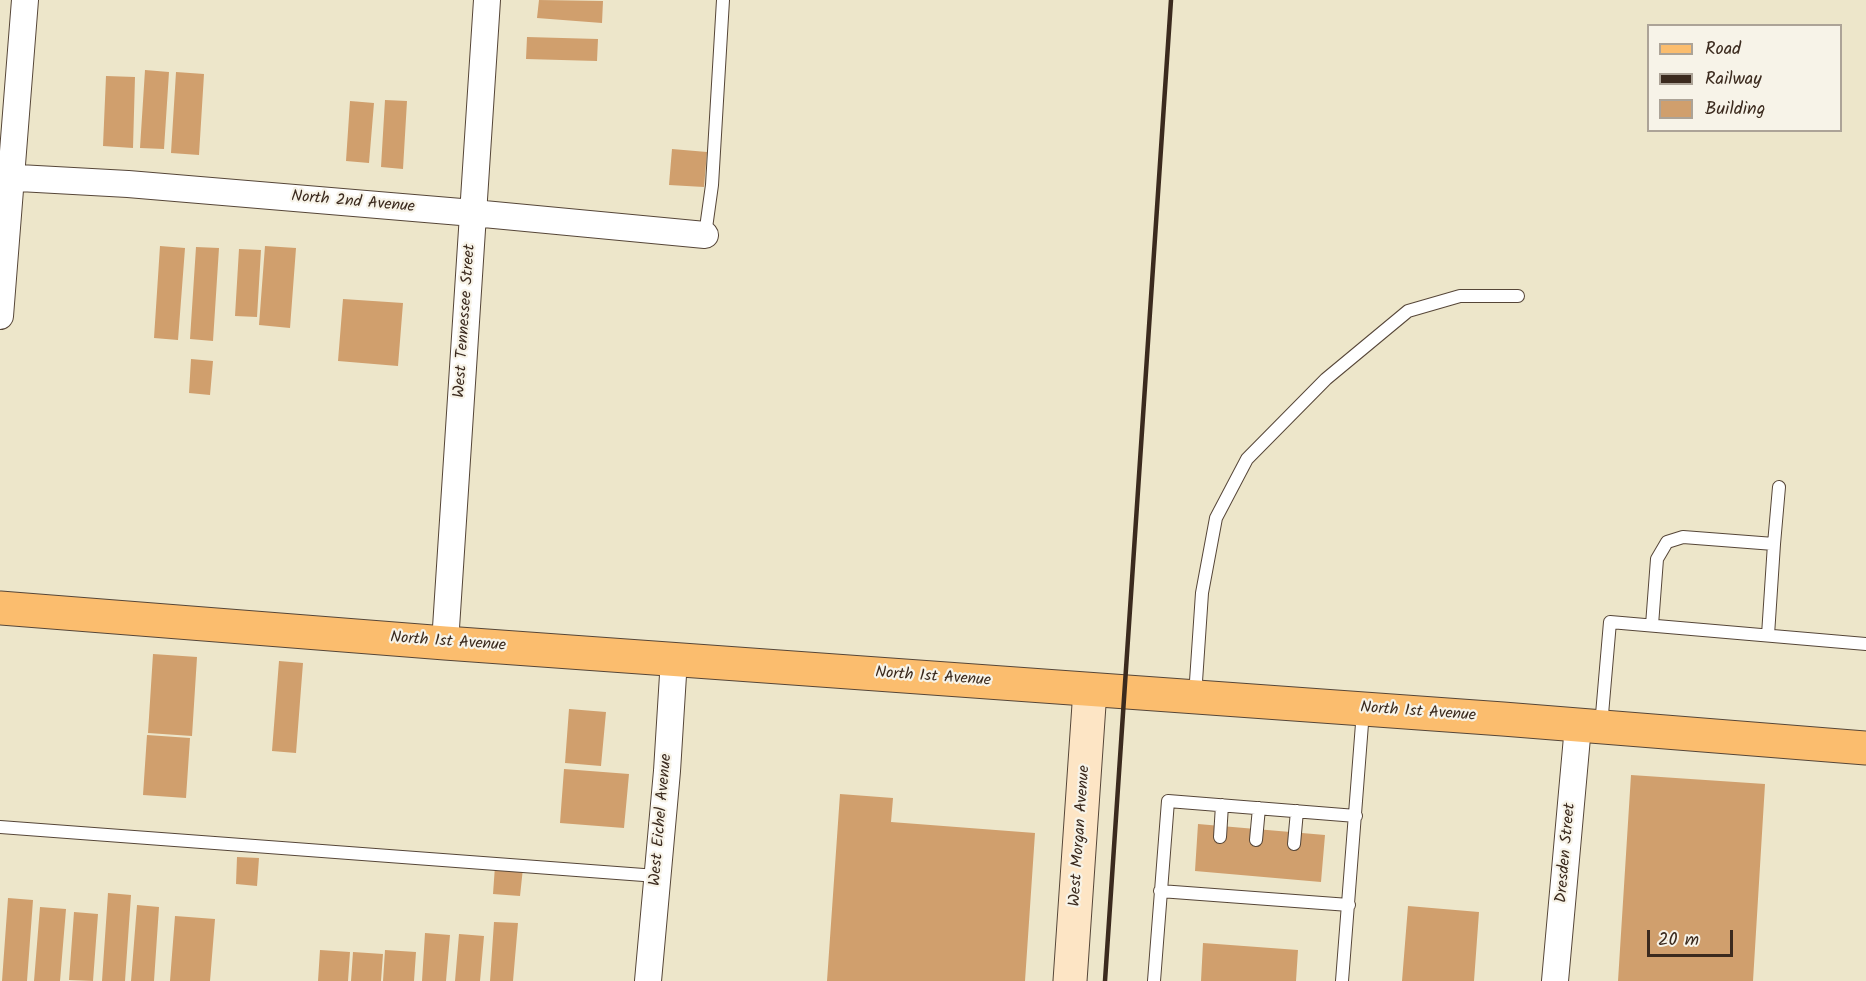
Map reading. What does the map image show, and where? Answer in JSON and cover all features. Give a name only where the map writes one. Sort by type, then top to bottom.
[{"type":"main road","name":"North 1st Avenue","points":[[0,608],[1866,748]]},
{"type":"street","points":[[0,316],[5,177],[25,0]]},
{"type":"street","name":"West Tennessee Street","points":[[445,643],[488,0]]},
{"type":"street","name":"North 2nd Avenue","points":[[5,177],[140,185],[705,235]]},
{"type":"street","name":"West Eichel Avenue","points":[[648,981],[674,659]]},
{"type":"street","name":"West Morgan Avenue","points":[[1070,981],[1090,690]]},
{"type":"street","name":"Dresden Street","points":[[1555,981],[1589,727]]},
{"type":"lane","points":[[705,235],[712,185],[723,0]]},
{"type":"lane","points":[[1195,698],[1202,593],[1216,519],[1247,459],[1326,379],[1408,311],[1460,296],[1518,296]]},
{"type":"lane","points":[[1768,635],[1779,488]]},
{"type":"lane","points":[[1652,625],[1657,559],[1666,542],[1683,537],[1774,544]]},
{"type":"lane","points":[[1589,727],[1610,622],[1866,644]]},
{"type":"lane","points":[[1342,981],[1363,709]]},
{"type":"lane","points":[[1154,981],[1168,801],[1356,816]]},
{"type":"lane","points":[[1220,837],[1222,805]]},
{"type":"lane","points":[[1256,840],[1259,808]]},
{"type":"lane","points":[[1294,844],[1297,811]]},
{"type":"lane","points":[[0,827],[657,876]]},
{"type":"lane","points":[[1161,891],[1216,889],[1291,896],[1349,905]]},
{"type":"building","points":[[539,0],[603,1],[602,23],[537,18]]},
{"type":"building","points":[[527,37],[598,39],[597,61],[526,59]]},
{"type":"building","points":[[145,70],[169,72],[164,149],[140,148]]},
{"type":"building","points":[[176,72],[204,74],[199,155],[171,153]]},
{"type":"building","points":[[106,76],[135,77],[133,148],[103,146]]},
{"type":"building","points":[[385,100],[407,101],[403,169],[381,167]]},
{"type":"building","points":[[350,101],[374,103],[369,163],[346,161]]},
{"type":"building","points":[[672,149],[707,152],[704,187],[669,185]]},
{"type":"building","points":[[160,246],[185,248],[178,340],[154,338]]},
{"type":"building","points":[[265,246],[296,248],[290,328],[259,325]]},
{"type":"building","points":[[196,247],[219,248],[213,341],[190,339]]},
{"type":"building","points":[[239,249],[261,250],[257,317],[235,316]]},
{"type":"building","points":[[343,299],[403,303],[398,366],[338,361]]},
{"type":"building","points":[[191,359],[213,361],[210,395],[189,393]]},
{"type":"building","points":[[153,654],[197,657],[192,736],[148,733]]},
{"type":"building","points":[[279,661],[303,663],[296,753],[272,751]]},
{"type":"building","points":[[569,709],[606,712],[601,766],[565,763]]},
{"type":"building","points":[[147,735],[190,738],[186,798],[143,795]]},
{"type":"building","points":[[564,769],[629,774],[624,828],[560,823]]},
{"type":"building","points":[[1631,775],[1765,784],[1753,981],[1618,981]]},
{"type":"building","points":[[840,794],[893,798],[891,822],[1035,833],[1025,981],[827,981]]},
{"type":"building","points":[[1198,824],[1325,835],[1321,882],[1195,871]]},
{"type":"building","points":[[237,857],[259,858],[257,886],[236,884]]},
{"type":"building","points":[[495,866],[523,868],[520,896],[493,894]]},
{"type":"building","points":[[108,893],[131,895],[125,981],[102,981]]},
{"type":"building","points":[[8,898],[33,900],[27,981],[2,981]]},
{"type":"building","points":[[137,905],[159,907],[154,981],[131,981]]},
{"type":"building","points":[[1408,906],[1479,912],[1474,981],[1402,981]]},
{"type":"building","points":[[40,907],[66,909],[60,981],[34,981]]},
{"type":"building","points":[[74,912],[98,914],[93,981],[69,980]]},
{"type":"building","points":[[175,916],[215,919],[210,981],[170,981]]},
{"type":"building","points":[[494,922],[518,923],[513,981],[490,981]]},
{"type":"building","points":[[425,933],[450,935],[446,981],[422,981]]},
{"type":"building","points":[[459,934],[484,936],[480,981],[455,981]]},
{"type":"building","points":[[1203,943],[1298,950],[1296,981],[1201,981]]},
{"type":"building","points":[[320,950],[350,952],[348,981],[318,981]]},
{"type":"building","points":[[385,950],[416,952],[414,981],[383,981]]},
{"type":"building","points":[[353,952],[383,954],[381,981],[351,981]]},
{"type":"railway","points":[[1105,981],[1171,0]]}]
